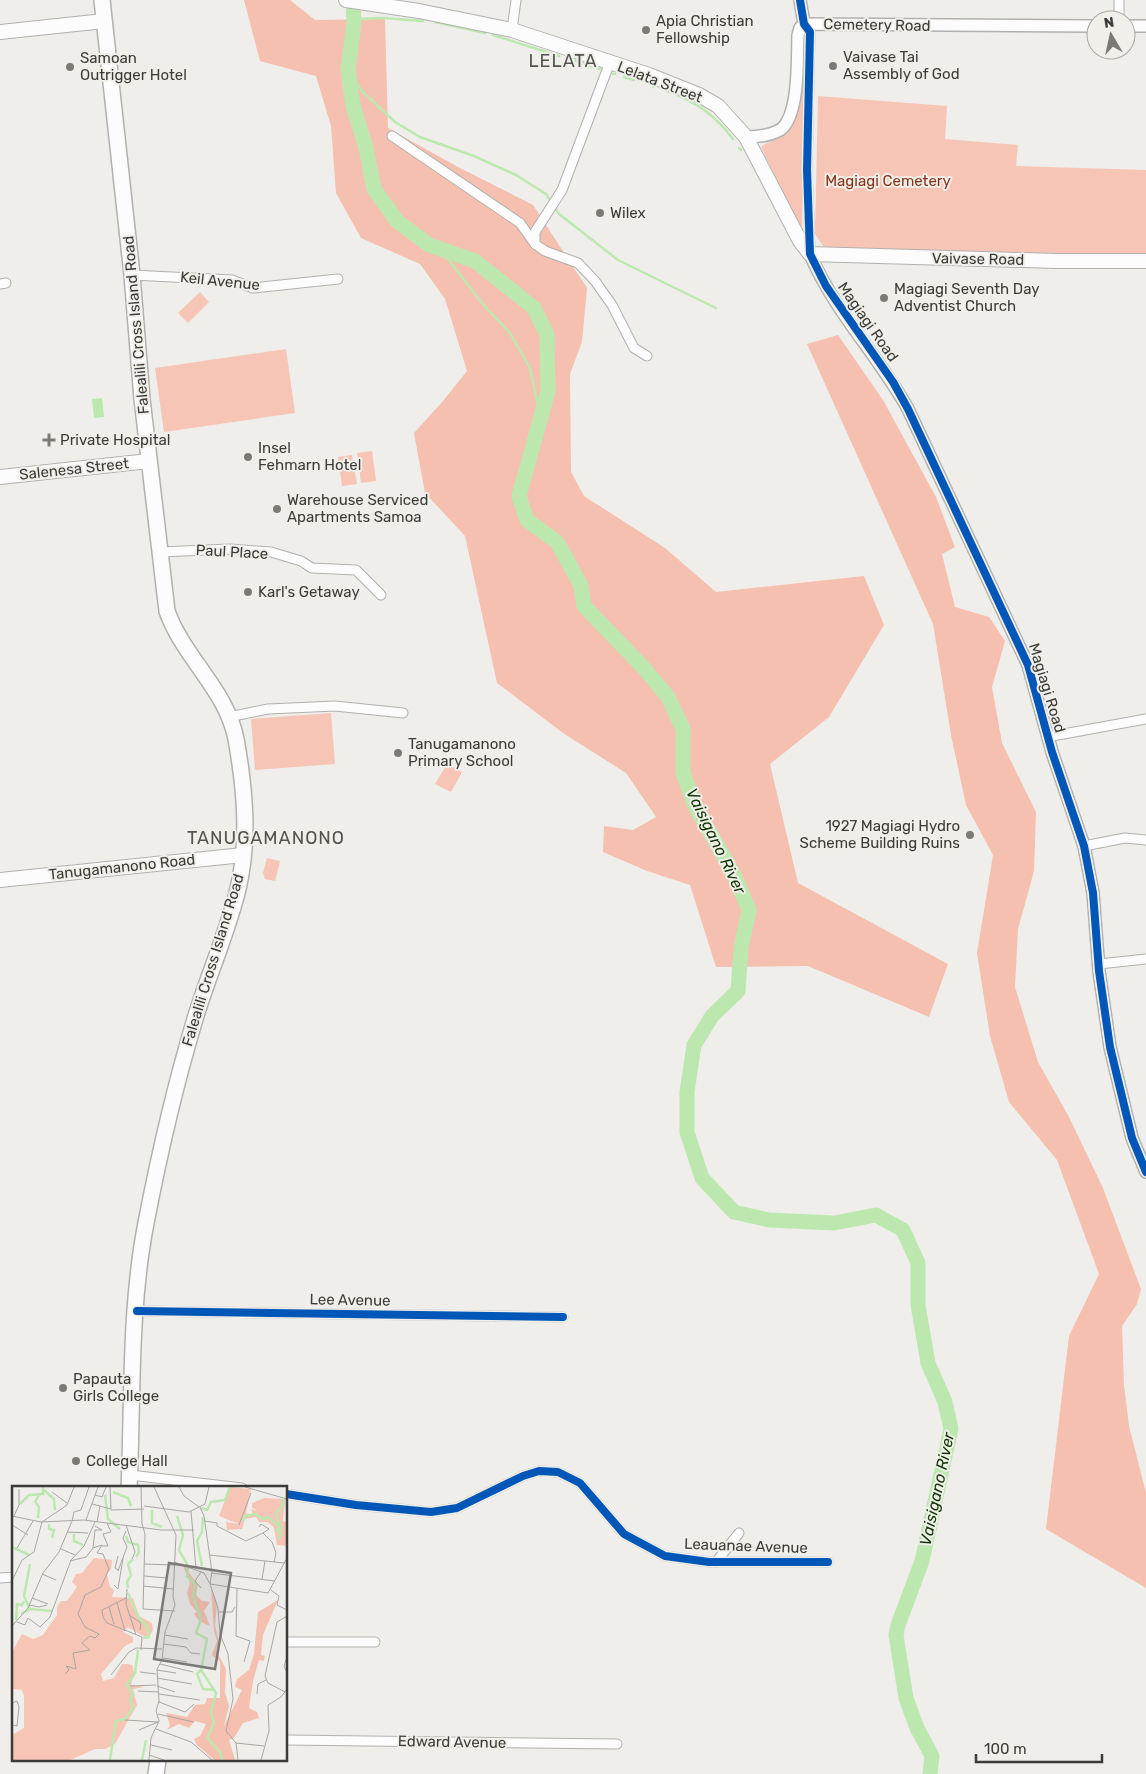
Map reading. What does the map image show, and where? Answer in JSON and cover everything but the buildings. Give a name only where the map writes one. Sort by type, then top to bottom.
[{"type":"main road","name":"Falealili Cross Island Road","points":[[102,0],[132,274],[149,461],[167,611],[172,626],[216,693],[229,717],[236,737],[244,802],[243,854],[237,892],[189,1040],[163,1146],[139,1262],[129,1481]]},
{"type":"main road","name":"Lelata Street","points":[[346,0],[419,11],[512,30],[664,80],[699,95],[718,106],[746,137],[800,241],[810,254]]},
{"type":"main road","points":[[0,32],[104,21]]},
{"type":"main road","name":"Vaivase Road","points":[[810,254],[1048,261],[1146,261]]},
{"type":"main road","name":"Salenesa Street","points":[[0,477],[149,461]]},
{"type":"main road","name":"Tanugamanono Road","points":[[0,880],[243,854]]},
{"type":"street","points":[[512,30],[516,0]]},
{"type":"street","points":[[800,0],[804,24],[810,32],[807,170],[810,254]]},
{"type":"street","name":"Cemetery Road","points":[[746,137],[764,136],[772,133],[782,129],[788,121],[797,81],[798,35],[800,28],[804,24],[1086,26]]},
{"type":"street","points":[[535,244],[535,232],[562,190],[610,62]]},
{"type":"street","points":[[392,136],[520,223],[535,244],[545,251],[578,263],[596,281],[612,305],[634,348],[647,356]]},
{"type":"street","name":"Magiagi Road","points":[[810,254],[840,309],[893,382],[921,436],[1019,643],[1037,695],[1047,736],[1084,846],[1093,893],[1104,1016],[1122,1101],[1132,1138],[1146,1172]]},
{"type":"street","name":"Keil Avenue","points":[[132,274],[232,280],[253,288],[338,279]]},
{"type":"street","name":"Paul Place","points":[[160,552],[230,549],[271,552],[301,561],[312,568],[356,570],[381,595]]},
{"type":"street","points":[[229,717],[268,709],[335,706],[403,713]]},
{"type":"street","points":[[1047,736],[1146,719]]},
{"type":"street","points":[[1084,846],[1125,838],[1146,840]]},
{"type":"street","points":[[1099,964],[1146,959]]},
{"type":"street","name":"Lee Avenue","points":[[136,1311],[564,1317]]},
{"type":"street","name":"Leauanae Avenue","points":[[288,1494],[356,1505],[431,1512],[457,1508],[523,1476],[539,1471],[558,1472],[580,1483],[624,1534],[657,1554],[716,1562],[828,1562]]},
{"type":"street","points":[[129,1481],[210,1486]]},
{"type":"street","points":[[716,1562],[740,1533]]},
{"type":"street","points":[[288,1642],[375,1642]]},
{"type":"street","name":"Edward Avenue","points":[[288,1740],[618,1744]]},
{"type":"green space","points":[[803,36],[805,37],[802,226],[799,227],[761,147],[785,135],[793,123],[802,86]]},
{"type":"green space","name":"Magiagi Cemetery","points":[[818,96],[947,106],[945,139],[1018,145],[1016,166],[1146,170],[1146,257],[835,252],[823,246],[815,234]]},
{"type":"green space","points":[[200,292],[209,302],[188,323],[178,313]]},
{"type":"green space","points":[[286,349],[295,413],[164,432],[155,368]]},
{"type":"green space","points":[[372,451],[376,481],[361,483],[357,453]]},
{"type":"green space","points":[[352,455],[357,484],[342,486],[338,457]]},
{"type":"green space","points":[[331,713],[335,764],[255,770],[251,719]]},
{"type":"green space","points":[[447,764],[462,772],[451,792],[435,784]]},
{"type":"green space","points":[[267,858],[280,861],[275,881],[265,879],[263,873]]},
{"type":"shaded area","points":[[244,0],[290,0],[315,20],[385,19],[388,128],[458,167],[533,205],[587,288],[582,342],[570,374],[571,472],[584,496],[665,548],[716,592],[864,576],[884,625],[829,717],[770,764],[798,883],[948,964],[929,1017],[808,966],[716,967],[690,885],[647,871],[603,852],[604,826],[633,830],[656,817],[626,773],[563,733],[497,683],[465,536],[425,493],[414,433],[467,371],[445,299],[420,264],[361,238],[336,193],[331,126],[316,76],[260,61]]},
{"type":"shaded area","points":[[838,335],[883,400],[936,497],[955,547],[942,554],[955,607],[989,617],[1005,641],[992,687],[1002,743],[1036,812],[1034,871],[1018,929],[1015,987],[1038,1062],[1069,1117],[1103,1188],[1141,1289],[1137,1304],[1122,1326],[1124,1385],[1129,1426],[1146,1493],[1146,1588],[1046,1529],[1069,1336],[1099,1274],[1057,1160],[1009,1102],[990,1036],[977,953],[993,855],[966,805],[951,735],[933,624],[807,344]]},
{"type":"shaded area","points":[[102,398],[104,417],[94,418],[92,399]]},
{"type":"waterway","name":"Vaisigano River","points":[[353,0],[354,23],[348,70],[353,106],[366,148],[374,189],[397,221],[429,245],[475,261],[534,308],[547,335],[548,391],[519,496],[527,520],[557,542],[581,586],[584,606],[643,667],[668,697],[683,729],[683,772],[694,804],[735,877],[749,910],[741,948],[738,991],[712,1016],[694,1045],[687,1092],[687,1132],[702,1178],[734,1212],[769,1220],[834,1223],[876,1215],[903,1230],[918,1263],[918,1305],[928,1363],[945,1402],[951,1429],[922,1561],[896,1635],[906,1698],[917,1728],[932,1756],[930,1774]]},
{"type":"waterway","points":[[353,19],[383,18],[423,21]]},
{"type":"waterway","points":[[435,22],[485,33]]},
{"type":"waterway","points":[[493,35],[559,56]]},
{"type":"waterway","points":[[567,58],[600,69]]},
{"type":"waterway","points":[[348,70],[362,91],[395,122],[420,137],[474,156],[516,175],[546,194],[559,214],[618,260],[716,308]]},
{"type":"waterway","points":[[624,77],[634,80]]},
{"type":"waterway","points":[[667,91],[687,99],[704,110],[733,139]]},
{"type":"waterway","points":[[429,245],[448,259],[482,303],[510,333],[530,368],[541,419]]},
{"type":"cycle path","points":[[800,0],[804,24],[810,32],[807,170],[810,254],[826,286],[893,382],[908,409],[1028,665],[1052,752],[1084,846],[1093,893],[1099,971],[1110,1047],[1132,1138],[1146,1172]]},
{"type":"cycle path","points":[[137,1311],[563,1317]]},
{"type":"cycle path","points":[[288,1494],[356,1505],[431,1512],[457,1508],[523,1476],[539,1471],[558,1472],[580,1483],[624,1534],[665,1556],[709,1562],[828,1562]]},
{"type":"place","name":"Apia Christian Fellowship","points":[[646,30]]},
{"type":"place","name":"Vaivase Tai Assembly of God","points":[[833,66]]},
{"type":"place","name":"Samoan Outrigger Hotel","points":[[70,67]]},
{"type":"place","name":"Wilex","points":[[600,213]]},
{"type":"place","name":"Magiagi Seventh Day Adventist Church","points":[[884,298]]},
{"type":"place","name":"Private Hospital","points":[[49,440]]},
{"type":"place","name":"Insel Fehmarn Hotel","points":[[248,457]]},
{"type":"place","name":"Warehouse Serviced Apartments Samoa","points":[[277,509]]},
{"type":"place","name":"Karl's Getaway","points":[[248,592]]},
{"type":"place","name":"Tanugamanono Primary School","points":[[398,753]]},
{"type":"place","name":"1927 Magiagi Hydro Scheme Building Ruins","points":[[970,835]]},
{"type":"place","name":"Papauta Girls College","points":[[63,1388]]},
{"type":"place","name":"College Hall","points":[[76,1461]]},
{"type":"district","name":"LELATA","points":[[563,61]]},
{"type":"district","name":"TANUGAMANONO","points":[[266,838]]}]
